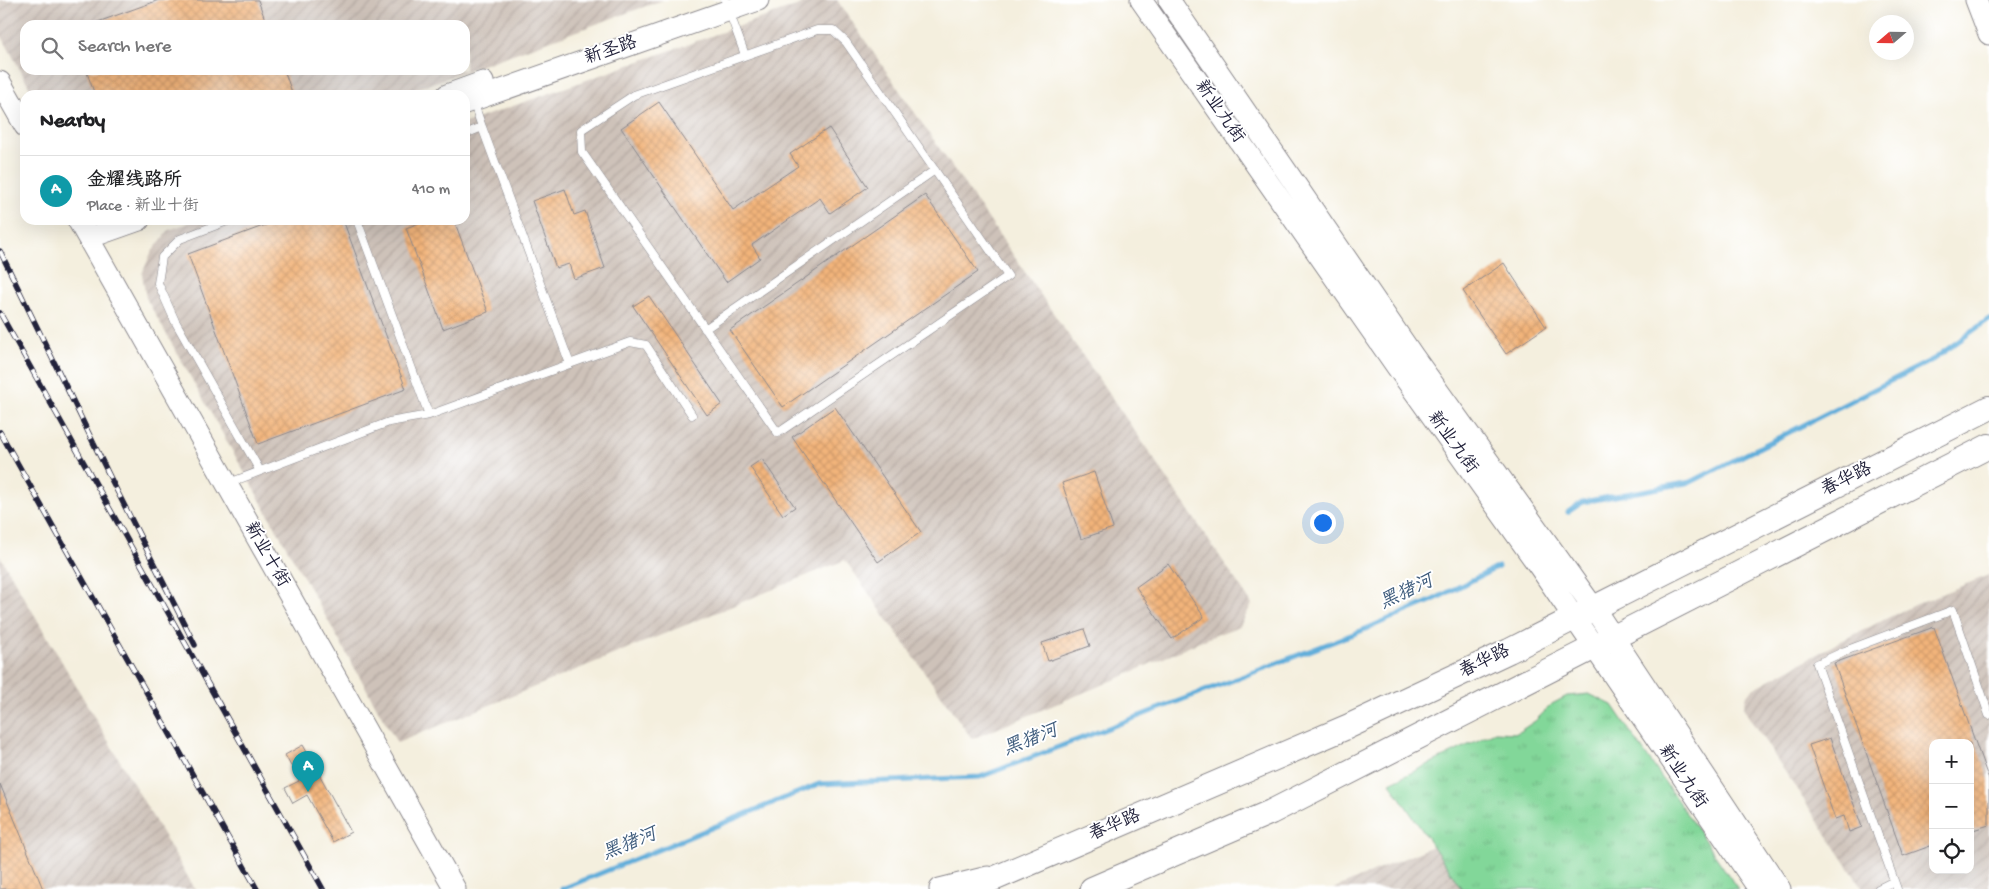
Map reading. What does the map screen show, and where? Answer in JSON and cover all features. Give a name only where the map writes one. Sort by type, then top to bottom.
[{"type":"main road","name":"春华路","points":[[970,889],[1347,728],[1584,613],[1989,408]]},
{"type":"main road","name":"春华路","points":[[1092,889],[1271,812],[1989,446]]},
{"type":"street","name":"新圣路","points":[[470,97],[722,3],[758,0]]},
{"type":"street","name":"新业九街","points":[[1141,0],[1584,613]]},
{"type":"street","name":"新业九街","points":[[1169,0],[1413,356],[1584,613],[1759,889]]},
{"type":"street","points":[[1976,0],[1989,34]]},
{"type":"street","points":[[0,82],[20,117]]},
{"type":"street","name":"新业十街","points":[[86,226],[226,484],[455,889]]},
{"type":"street","name":"新业九街","points":[[1603,643],[1780,889]]},
{"type":"street","points":[[940,889],[1002,874]]},
{"type":"lane","points":[[722,3],[745,55]]},
{"type":"lane","points":[[817,30],[833,30],[846,42],[1008,276],[778,434],[582,152],[582,130],[634,95],[745,55],[817,30]]},
{"type":"lane","points":[[470,99],[570,364]]},
{"type":"lane","points":[[470,132],[482,127]]},
{"type":"lane","points":[[705,329],[935,170]]},
{"type":"lane","points":[[216,225],[180,238],[162,257],[158,283],[175,321],[260,471]]},
{"type":"lane","points":[[359,225],[429,415]]},
{"type":"lane","points":[[226,484],[389,422],[429,415],[630,342],[646,345],[692,415]]},
{"type":"lane","points":[[1897,889],[1817,664],[1845,651],[1953,610],[1989,715]]},
{"type":"lane","points":[[1878,889],[1894,880]]},
{"type":"shaded area","points":[[0,0],[663,0],[470,69],[470,20],[20,20],[20,69],[0,33]]},
{"type":"shaded area","points":[[813,0],[837,0],[1252,604],[1240,626],[972,739],[845,560],[397,743],[146,298],[142,274],[151,253],[169,230],[183,225],[470,225],[470,121]]},
{"type":"shaded area","points":[[23,75],[455,75],[413,90],[31,90]]},
{"type":"shaded area","points":[[0,556],[195,889],[0,889]]},
{"type":"shaded area","points":[[1989,575],[1989,889],[1863,889],[1748,716],[1744,706],[1747,695],[1751,690],[1843,640],[1916,604]]},
{"type":"shaded area","points":[[1433,846],[1462,889],[1333,889]]},
{"type":"green space","points":[[1589,694],[1612,705],[1738,889],[1462,889],[1390,783],[1495,732],[1517,733],[1535,721],[1552,704],[1567,696]]},
{"type":"building","points":[[159,0],[258,0],[265,20],[103,20]]},
{"type":"building","points":[[88,75],[286,75],[291,90],[93,90]]},
{"type":"building","points":[[659,102],[733,210],[798,166],[790,154],[829,128],[868,187],[830,213],[820,198],[752,245],[760,258],[726,282],[621,128]]},
{"type":"building","points":[[565,189],[574,215],[585,211],[605,268],[574,279],[569,264],[556,268],[532,201]]},
{"type":"building","points":[[925,195],[978,272],[783,407],[730,330]]},
{"type":"building","points":[[266,225],[345,225],[406,389],[258,444],[188,254]]},
{"type":"building","points":[[414,225],[456,225],[488,312],[443,329],[406,228]]},
{"type":"building","points":[[1504,263],[1546,327],[1506,354],[1463,291]]},
{"type":"building","points":[[649,296],[722,404],[707,415],[633,306]]},
{"type":"building","points":[[835,407],[921,532],[878,562],[792,437]]},
{"type":"building","points":[[762,459],[795,507],[783,515],[750,467]]},
{"type":"building","points":[[1094,472],[1113,528],[1081,539],[1062,483]]},
{"type":"building","points":[[1168,564],[1204,617],[1172,639],[1136,587]]},
{"type":"building","points":[[1934,627],[1989,780],[1989,825],[1974,830],[1974,739],[1929,739],[1929,846],[1903,856],[1834,663]]},
{"type":"building","points":[[1084,629],[1090,646],[1048,661],[1042,643]]},
{"type":"building","points":[[1830,738],[1862,827],[1849,832],[1844,816],[1835,819],[1809,745]]},
{"type":"building","points":[[303,745],[351,832],[333,842],[307,795],[293,803],[285,788],[299,781],[285,755]]},
{"type":"building","points":[[0,784],[43,889],[0,889]]},
{"type":"waterway","points":[[1568,512],[1583,502],[1691,482],[1934,359],[1989,319]]},
{"type":"waterway","name":"黑猪河","points":[[562,889],[819,784],[980,777],[1356,633],[1431,601],[1498,567]]},
{"type":"railway","points":[[0,251],[111,479],[195,645]]},
{"type":"railway","points":[[0,313],[323,889]]},
{"type":"railway","points":[[0,432],[257,889]]},
{"type":"place","name":"金耀线路所","points":[[308,792]]}]
